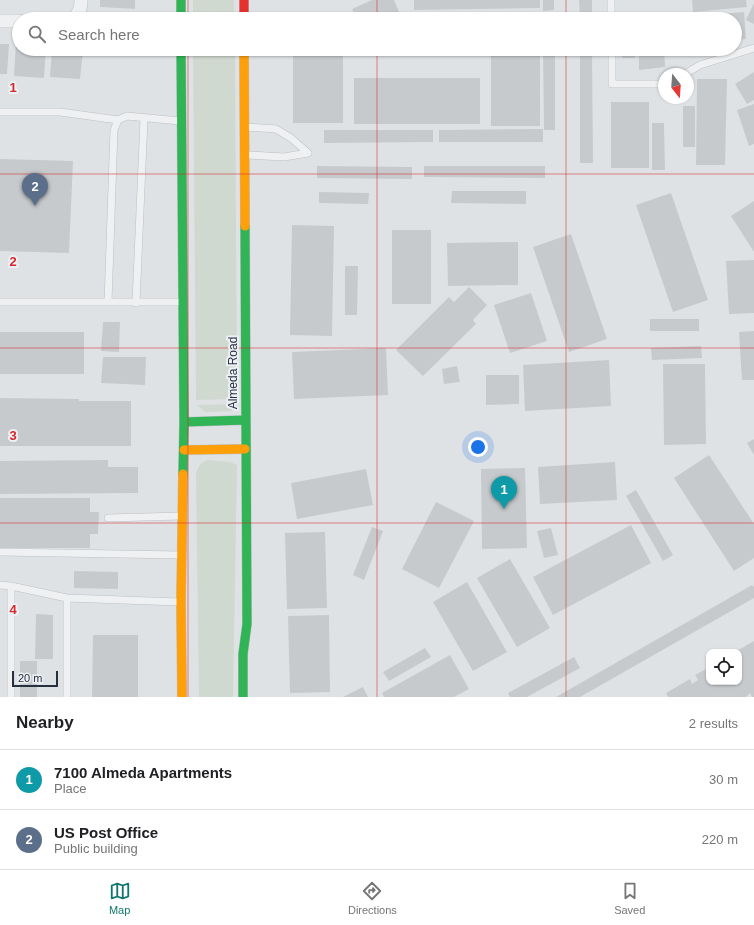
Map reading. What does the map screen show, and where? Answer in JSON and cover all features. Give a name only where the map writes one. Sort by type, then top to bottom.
[{"type":"main road","points":[[181,0],[181,12]]},
{"type":"main road","points":[[244,0],[244,12]]},
{"type":"main road","points":[[181,56],[184,422],[181,602],[182,697]]},
{"type":"main road","name":"Almeda Road","points":[[243,697],[243,654],[247,624],[244,56]]},
{"type":"main road","points":[[184,422],[246,420]]},
{"type":"main road","points":[[184,450],[246,449]]},
{"type":"street","points":[[78,12],[81,7],[81,0]]},
{"type":"street","points":[[0,21],[12,21]]},
{"type":"lane","points":[[611,0],[611,12]]},
{"type":"lane","points":[[742,52],[754,48]]},
{"type":"lane","points":[[612,56],[612,84],[658,84]]},
{"type":"lane","points":[[694,69],[700,65],[729,56]]},
{"type":"lane","points":[[0,112],[60,112],[118,120],[127,116],[144,119],[181,121]]},
{"type":"lane","points":[[136,303],[144,119]]},
{"type":"lane","points":[[108,302],[114,130],[118,120]]},
{"type":"lane","points":[[245,127],[276,129],[308,153],[284,156],[245,155]]},
{"type":"lane","points":[[0,302],[182,302]]},
{"type":"lane","points":[[108,518],[183,516]]},
{"type":"lane","points":[[0,552],[182,555]]},
{"type":"lane","points":[[0,585],[67,598],[181,602]]},
{"type":"lane","points":[[10,697],[11,586]]},
{"type":"lane","points":[[66,697],[67,598]]},
{"type":"shaded area","points":[[193,0],[234,0],[234,12],[193,12]]},
{"type":"shaded area","points":[[193,56],[235,56],[237,399],[196,400]]},
{"type":"shaded area","points":[[237,404],[237,406],[231,411],[205,412],[197,405]]},
{"type":"shaded area","points":[[208,460],[230,462],[237,465],[233,697],[199,697],[196,474],[200,465]]},
{"type":"building","points":[[100,0],[135,0],[135,9],[100,7]]},
{"type":"building","points":[[372,0],[394,0],[399,12],[354,12],[352,9]]},
{"type":"building","points":[[414,0],[540,0],[540,8],[414,10]]},
{"type":"building","points":[[543,0],[554,0],[554,10],[543,11]]},
{"type":"building","points":[[579,0],[592,0],[592,12],[580,12]]},
{"type":"building","points":[[692,0],[746,0],[747,7],[693,12]]},
{"type":"building","points":[[754,3],[754,24],[746,20]]},
{"type":"building","points":[[742,12],[744,12],[746,39],[742,39]]},
{"type":"building","points":[[0,44],[9,44],[7,74],[0,74]]},
{"type":"building","points":[[15,56],[46,56],[44,78],[14,76]]},
{"type":"building","points":[[52,56],[82,56],[80,79],[50,77]]},
{"type":"building","points":[[293,56],[343,56],[343,123],[293,123]]},
{"type":"building","points":[[491,56],[540,56],[540,126],[491,126]]},
{"type":"building","points":[[543,56],[555,56],[555,130],[544,130]]},
{"type":"building","points":[[580,56],[592,56],[593,163],[580,163]]},
{"type":"building","points":[[622,56],[635,56],[635,58],[622,58]]},
{"type":"building","points":[[639,56],[664,56],[665,67],[639,70]]},
{"type":"building","points":[[754,72],[754,100],[747,104],[735,84]]},
{"type":"building","points":[[354,78],[480,78],[480,124],[354,124]]},
{"type":"building","points":[[697,79],[727,79],[725,165],[696,165]]},
{"type":"building","points":[[611,102],[649,102],[649,168],[611,168]]},
{"type":"building","points":[[754,104],[754,144],[749,146],[737,110]]},
{"type":"building","points":[[683,106],[695,106],[695,147],[683,147]]},
{"type":"building","points":[[652,123],[664,123],[665,170],[652,170]]},
{"type":"building","points":[[543,129],[543,142],[439,142],[439,130]]},
{"type":"building","points":[[324,130],[433,130],[433,142],[324,143]]},
{"type":"building","points":[[0,159],[73,161],[69,253],[0,251]]},
{"type":"building","points":[[317,166],[412,167],[412,179],[317,178]]},
{"type":"building","points":[[424,166],[545,166],[545,178],[424,177]]},
{"type":"building","points":[[452,191],[526,191],[526,204],[451,203]]},
{"type":"building","points":[[319,192],[369,193],[368,204],[319,203]]},
{"type":"building","points":[[671,193],[708,300],[673,312],[636,205]]},
{"type":"building","points":[[754,201],[754,252],[731,216]]},
{"type":"building","points":[[292,225],[334,226],[332,336],[290,335]]},
{"type":"building","points":[[392,230],[431,230],[431,304],[392,304]]},
{"type":"building","points":[[571,234],[607,339],[569,352],[533,247]]},
{"type":"building","points":[[518,242],[518,285],[448,286],[447,243]]},
{"type":"building","points":[[754,260],[754,313],[729,314],[726,261]]},
{"type":"building","points":[[345,266],[358,266],[357,315],[345,315]]},
{"type":"building","points":[[469,287],[487,305],[473,320],[476,324],[423,376],[396,350],[449,297],[454,302]]},
{"type":"building","points":[[531,293],[547,341],[510,353],[494,305]]},
{"type":"building","points":[[650,319],[699,319],[699,331],[650,331]]},
{"type":"building","points":[[103,322],[120,322],[119,352],[101,351]]},
{"type":"building","points":[[754,331],[754,380],[742,380],[739,332]]},
{"type":"building","points":[[0,332],[84,332],[84,374],[0,374]]},
{"type":"building","points":[[701,346],[702,358],[652,360],[651,348]]},
{"type":"building","points":[[386,348],[388,395],[294,399],[292,352]]},
{"type":"building","points":[[103,357],[146,357],[145,385],[101,383]]},
{"type":"building","points":[[609,360],[611,406],[525,411],[523,365]]},
{"type":"building","points":[[663,364],[705,364],[706,444],[664,445]]},
{"type":"building","points":[[457,366],[460,382],[444,384],[442,369]]},
{"type":"building","points":[[486,375],[519,375],[519,404],[486,405]]},
{"type":"building","points":[[0,398],[131,401],[131,446],[0,446]]},
{"type":"building","points":[[754,439],[754,455],[747,443]]},
{"type":"building","points":[[709,455],[754,524],[754,558],[734,571],[674,478]]},
{"type":"building","points":[[108,460],[108,467],[138,467],[138,493],[0,494],[0,461]]},
{"type":"building","points":[[615,462],[617,500],[540,504],[538,467]]},
{"type":"building","points":[[525,468],[527,548],[482,549],[481,469]]},
{"type":"building","points":[[366,469],[373,505],[297,519],[291,483]]},
{"type":"building","points":[[636,490],[673,555],[663,561],[626,496]]},
{"type":"building","points":[[0,498],[90,498],[90,512],[99,512],[98,534],[90,534],[90,548],[0,548]]},
{"type":"building","points":[[436,502],[474,521],[439,588],[402,569]]},
{"type":"building","points":[[631,525],[651,563],[553,615],[533,577]]},
{"type":"building","points":[[372,527],[383,531],[364,580],[353,575]]},
{"type":"building","points":[[551,528],[558,555],[544,558],[537,531]]},
{"type":"building","points":[[325,532],[327,608],[287,609],[285,533]]},
{"type":"building","points":[[510,559],[550,628],[517,647],[477,578]]},
{"type":"building","points":[[74,571],[118,572],[118,589],[74,588]]},
{"type":"building","points":[[467,582],[507,652],[473,671],[433,602]]},
{"type":"building","points":[[752,585],[754,587],[754,598],[580,697],[556,697]]},
{"type":"building","points":[[36,614],[53,615],[53,659],[35,659]]},
{"type":"building","points":[[329,615],[330,692],[290,693],[288,616]]},
{"type":"building","points":[[93,635],[138,635],[138,697],[92,697]]},
{"type":"building","points":[[754,641],[754,697],[752,697],[750,693],[746,697],[668,697],[666,693],[690,679],[692,684],[698,680],[695,675],[706,669],[706,685],[742,685],[742,649],[740,649]]},
{"type":"building","points":[[425,648],[431,657],[389,681],[383,672]]},
{"type":"building","points":[[450,655],[469,689],[454,697],[384,697],[382,693]]},
{"type":"building","points":[[574,657],[580,668],[527,697],[510,697],[508,693]]},
{"type":"building","points":[[20,661],[37,661],[37,697],[20,697]]},
{"type":"building","points":[[363,687],[368,697],[343,697]]},
{"type":"traffic: fast","points":[[181,0],[181,12]]},
{"type":"traffic: fast","points":[[181,56],[184,422],[183,474]]},
{"type":"traffic: fast","points":[[243,697],[243,654],[247,624],[245,226]]},
{"type":"traffic: fast","points":[[184,422],[246,420]]},
{"type":"traffic: slow","points":[[244,56],[245,226]]},
{"type":"traffic: slow","points":[[184,450],[245,449]]},
{"type":"traffic: slow","points":[[182,697],[181,602],[183,474]]},
{"type":"traffic: jam","points":[[244,0],[244,12]]},
{"type":"place","name":"US Post Office","points":[[35,206]]},
{"type":"place","name":"7100 Almeda Apartments","points":[[504,509]]}]
